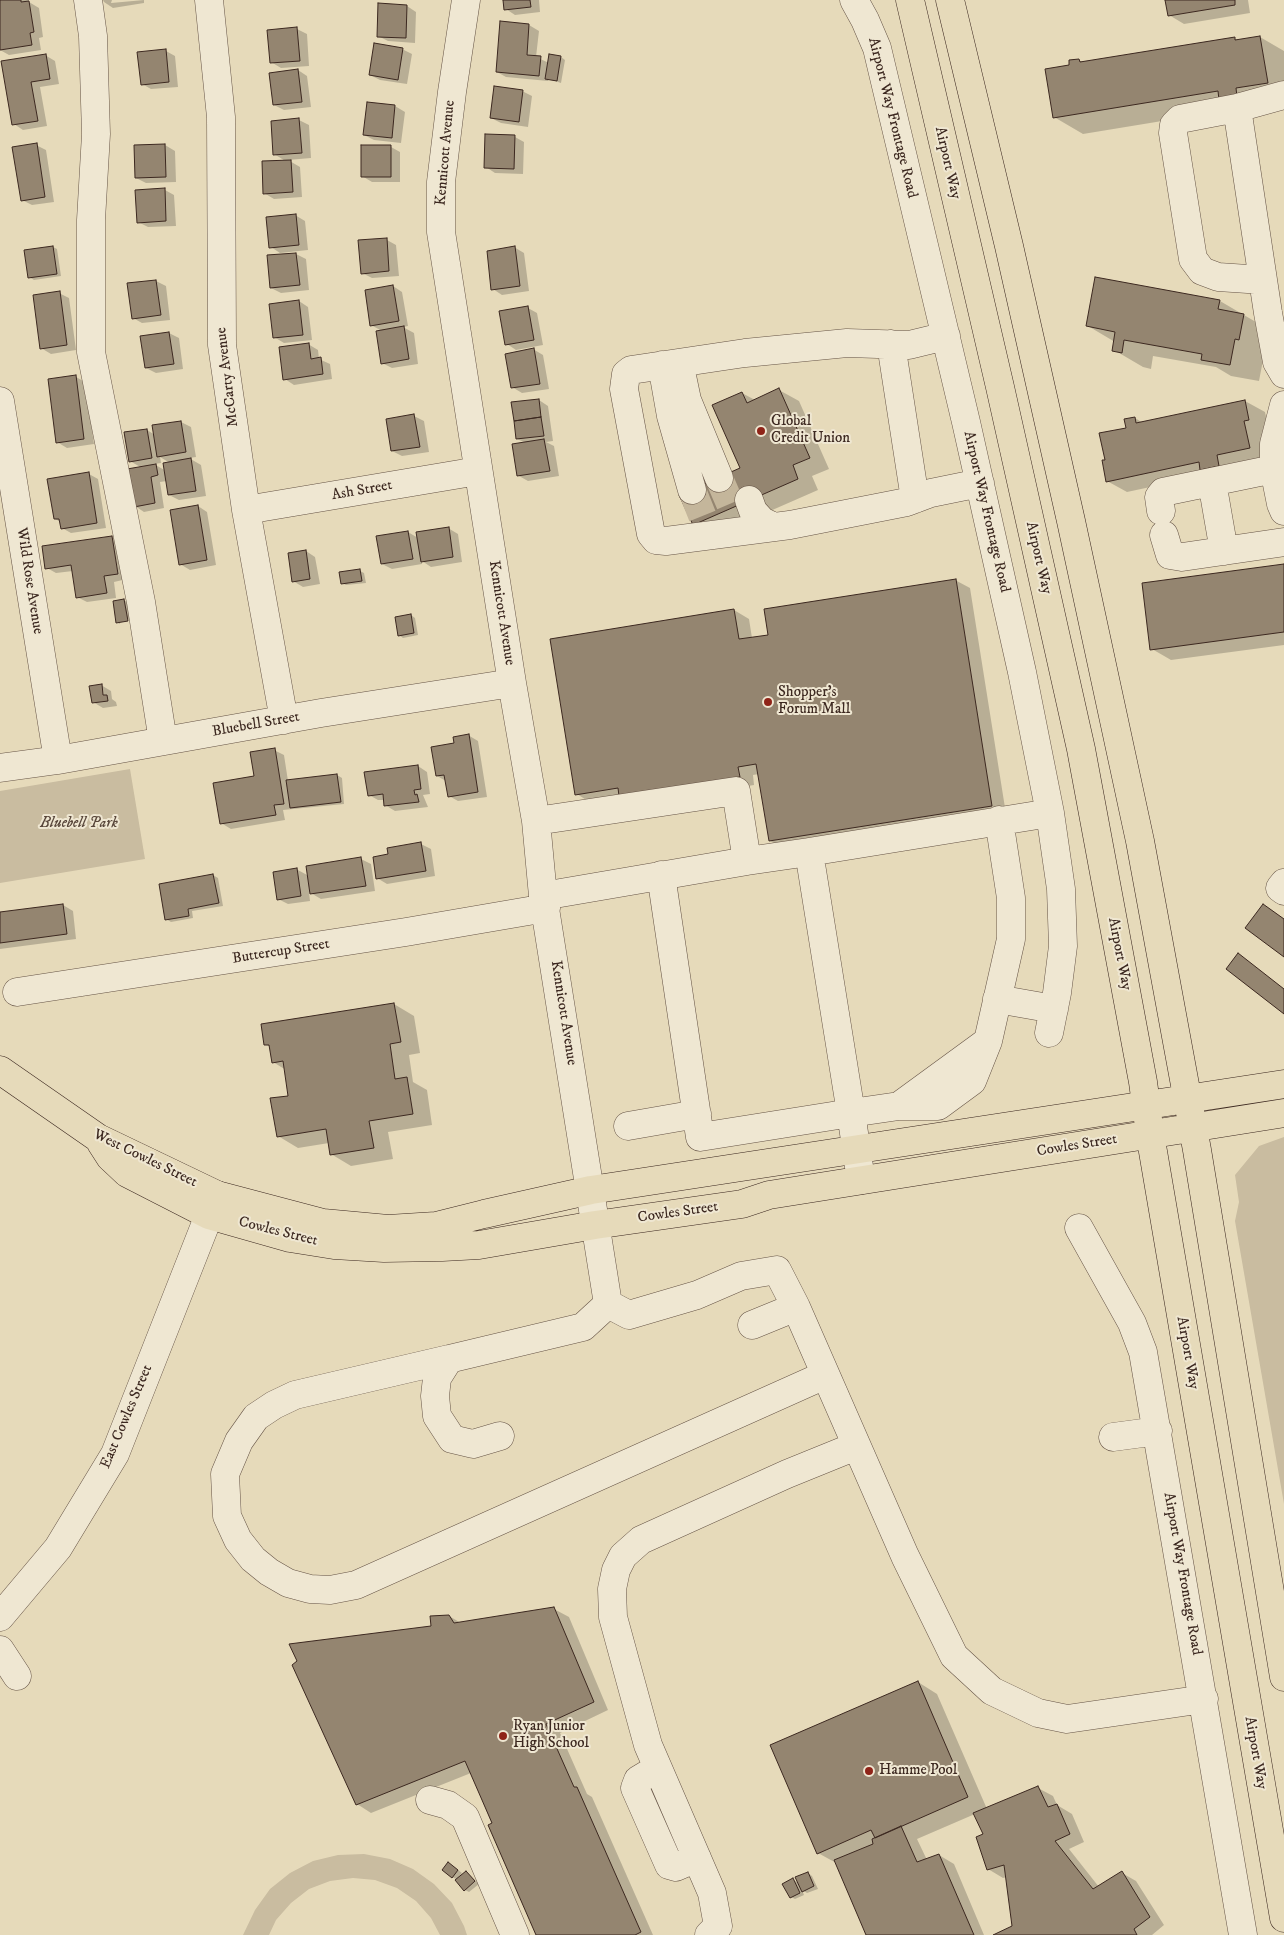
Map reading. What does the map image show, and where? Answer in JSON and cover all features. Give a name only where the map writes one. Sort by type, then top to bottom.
[{"type":"main road","name":"Airport Way","points":[[910,0],[1004,406],[1080,749],[1147,1106],[1150,1134],[1284,1918]]},
{"type":"main road","points":[[950,0],[1073,530],[1140,840],[1193,1127],[1284,1677]]},
{"type":"main road","name":"West Cowles Street","points":[[0,1070],[98,1138],[213,1205]]},
{"type":"main road","name":"Cowles Street","points":[[213,1205],[324,1223],[388,1229],[436,1226],[591,1190],[1284,1084]]},
{"type":"main road","name":"Cowles Street","points":[[213,1205],[290,1238],[334,1245],[384,1248],[479,1245],[595,1225],[742,1204],[769,1195],[1284,1113]]},
{"type":"street","points":[[88,0],[93,36],[96,134],[91,220],[90,352],[141,602],[162,741]]},
{"type":"street","name":"McCarty Avenue","points":[[209,0],[221,117],[222,344],[246,510],[284,720]]},
{"type":"street","name":"Kennicott Avenue","points":[[466,0],[441,182],[440,232],[536,821],[544,902],[591,1190],[601,1270],[608,1304]]},
{"type":"street","name":"Airport Way Frontage Road","points":[[854,0],[877,48],[946,336],[1022,672],[1050,813],[1061,889],[1063,946],[1051,1021],[997,999]]},
{"type":"street","points":[[1263,280],[1218,277],[1202,271],[1193,259],[1172,133],[1174,125],[1180,119],[1237,108],[1284,95]]},
{"type":"street","points":[[1237,108],[1277,362],[1284,374]]},
{"type":"street","points":[[946,336],[909,345],[847,343],[745,353],[631,370],[626,374],[624,389],[651,534],[656,540],[666,541],[730,522],[907,502],[931,493],[980,483]]},
{"type":"street","points":[[891,344],[915,499]]},
{"type":"street","points":[[682,362],[671,416],[710,482]]},
{"type":"street","points":[[682,362],[699,380],[710,482]]},
{"type":"street","points":[[682,362],[672,399],[710,482]]},
{"type":"street","name":"Wild Rose Avenue","points":[[0,401],[58,760]]},
{"type":"street","points":[[1284,405],[1274,444],[1274,469],[1284,511]]},
{"type":"street","points":[[1274,469],[1163,492],[1159,497],[1170,554],[1182,557],[1284,542]]},
{"type":"street","name":"Ash Street","points":[[246,510],[478,471]]},
{"type":"street","points":[[1212,482],[1224,551]]},
{"type":"street","name":"Bluebell Street","points":[[0,768],[58,760],[284,720],[512,683]]},
{"type":"street","points":[[536,821],[736,791],[747,861]]},
{"type":"street","name":"Buttercup Street","points":[[17,992],[406,932],[661,875],[1050,813]]},
{"type":"street","points":[[661,875],[700,1138],[899,1106],[988,1041],[1011,939],[1011,898],[999,820]]},
{"type":"street","points":[[809,852],[861,1180]]},
{"type":"street","points":[[1284,883],[1280,888],[1284,891]]},
{"type":"street","points":[[628,1126],[697,1114]]},
{"type":"street","name":"East Cowles Street","points":[[0,1617],[58,1548],[115,1454],[213,1205]]},
{"type":"street","name":"Airport Way Frontage Road","points":[[1079,1228],[1132,1323],[1143,1352],[1243,1935]]},
{"type":"street","points":[[825,1375],[356,1585],[330,1590],[310,1589],[288,1583],[253,1560],[238,1540],[227,1516],[225,1474],[239,1441],[256,1417],[274,1405],[295,1395],[583,1327],[608,1304],[629,1315],[697,1295],[740,1276],[777,1270],[796,1307],[905,1556],[954,1656],[992,1692],[1038,1713],[1067,1719],[1204,1699]]},
{"type":"street","points":[[752,1325],[796,1307]]},
{"type":"street","points":[[449,1359],[437,1378],[435,1396],[438,1416],[452,1439],[473,1444],[500,1436]]},
{"type":"street","points":[[1113,1437],[1158,1431]]},
{"type":"street","points":[[709,1935],[718,1926],[712,1893],[648,1745],[613,1617],[612,1589],[616,1570],[623,1556],[642,1540],[788,1474],[856,1446]]},
{"type":"street","points":[[0,1650],[17,1676]]},
{"type":"street","points":[[430,1800],[448,1805],[465,1817],[516,1935]]},
{"type":"green space","name":"Bluebell Park","points":[[130,769],[145,859],[0,883],[0,791]]},
{"type":"green space","points":[[1284,1137],[1284,1504],[1235,1221],[1239,1202],[1235,1175],[1259,1146]]},
{"type":"green space","points":[[364,1854],[390,1859],[413,1869],[434,1884],[452,1903],[467,1935],[440,1935],[431,1918],[416,1901],[397,1888],[375,1880],[353,1878],[330,1881],[309,1889],[291,1903],[276,1920],[269,1935],[243,1935],[255,1910],[270,1889],[290,1873],[313,1861],[338,1855]]},
{"type":"building","points":[[0,0],[29,1],[34,32],[30,33],[32,45],[0,50]]},
{"type":"building","points":[[503,0],[530,0],[531,7],[504,10]]},
{"type":"building","points":[[1165,0],[1235,0],[1235,5],[1168,16]]},
{"type":"building","points":[[378,3],[407,5],[406,38],[377,37]]},
{"type":"building","points":[[500,21],[529,24],[527,55],[541,56],[539,76],[496,72]]},
{"type":"building","points":[[297,27],[300,61],[270,63],[267,30]]},
{"type":"building","points":[[1260,36],[1268,83],[1236,88],[1237,97],[1219,100],[1218,91],[1053,118],[1045,69],[1069,65],[1069,60],[1079,59],[1080,62],[1235,37],[1235,40]]},
{"type":"building","points":[[374,43],[403,48],[398,80],[369,75]]},
{"type":"building","points":[[166,49],[169,82],[141,85],[137,52]]},
{"type":"building","points":[[46,54],[50,79],[31,82],[38,121],[12,125],[1,61]]},
{"type":"building","points":[[549,54],[561,56],[557,81],[545,79]]},
{"type":"building","points":[[298,69],[302,102],[273,105],[269,73]]},
{"type":"building","points":[[494,86],[523,90],[519,122],[490,118]]},
{"type":"building","points":[[367,102],[395,105],[392,138],[363,135]]},
{"type":"building","points":[[299,118],[302,153],[273,155],[271,121]]},
{"type":"building","points":[[485,134],[515,135],[514,169],[484,168]]},
{"type":"building","points":[[37,143],[45,197],[21,201],[12,147]]},
{"type":"building","points":[[165,144],[166,177],[135,178],[134,145]]},
{"type":"building","points":[[361,145],[391,145],[391,177],[361,177]]},
{"type":"building","points":[[291,160],[293,192],[263,194],[262,161]]},
{"type":"building","points":[[165,188],[166,221],[137,223],[135,190]]},
{"type":"building","points":[[296,214],[299,245],[269,248],[266,217]]},
{"type":"building","points":[[387,238],[389,271],[361,274],[358,240]]},
{"type":"building","points":[[53,246],[57,274],[28,278],[24,250]]},
{"type":"building","points":[[515,246],[520,286],[491,290],[487,251]]},
{"type":"building","points":[[296,253],[300,285],[270,288],[267,255]]},
{"type":"building","points":[[1095,277],[1220,300],[1218,309],[1244,314],[1239,340],[1235,339],[1230,365],[1201,360],[1202,354],[1124,340],[1122,353],[1112,351],[1115,332],[1086,326]]},
{"type":"building","points":[[156,280],[161,315],[132,319],[127,283]]},
{"type":"building","points":[[393,285],[399,321],[370,326],[365,290]]},
{"type":"building","points":[[60,291],[67,345],[40,349],[33,295]]},
{"type":"building","points":[[299,300],[303,335],[273,338],[269,304]]},
{"type":"building","points":[[528,306],[534,340],[505,345],[499,311]]},
{"type":"building","points":[[404,326],[409,359],[381,364],[376,331]]},
{"type":"building","points":[[169,332],[174,364],[145,368],[140,336]]},
{"type":"building","points":[[309,343],[311,359],[321,357],[323,374],[283,380],[279,347]]},
{"type":"building","points":[[534,348],[540,384],[511,388],[505,354]]},
{"type":"building","points":[[76,375],[84,439],[56,443],[48,379]]},
{"type":"building","name":"Global Credit Union","points":[[779,388],[810,458],[793,465],[798,479],[693,525],[679,495],[740,468],[712,405],[742,392],[747,403]]},
{"type":"building","points":[[539,399],[541,417],[514,421],[511,402]]},
{"type":"building","points":[[1245,400],[1249,420],[1244,421],[1250,448],[1217,455],[1219,466],[1200,470],[1199,462],[1106,482],[1102,460],[1105,460],[1099,433],[1126,428],[1124,419],[1135,417],[1136,423]]},
{"type":"building","points":[[414,414],[420,447],[391,451],[386,419]]},
{"type":"building","points":[[541,417],[544,436],[516,439],[514,421]]},
{"type":"building","points":[[181,421],[186,452],[157,457],[152,425]]},
{"type":"building","points":[[147,429],[152,458],[129,462],[124,432]]},
{"type":"building","points":[[544,439],[550,471],[517,476],[512,444]]},
{"type":"building","points":[[191,458],[196,491],[168,495],[163,463]]},
{"type":"building","points":[[156,464],[158,475],[151,477],[155,503],[134,507],[127,469]]},
{"type":"building","points":[[89,472],[97,523],[61,529],[59,519],[54,519],[47,479]]},
{"type":"building","points":[[198,505],[207,560],[179,565],[170,510]]},
{"type":"building","points":[[449,527],[453,557],[421,562],[416,532]]},
{"type":"building","points":[[408,531],[413,559],[381,564],[376,536]]},
{"type":"building","points":[[112,536],[118,574],[104,576],[107,593],[76,598],[71,565],[45,569],[42,546]]},
{"type":"building","points":[[306,550],[310,579],[292,582],[288,553]]},
{"type":"building","points":[[1284,564],[1284,632],[1150,650],[1142,583]]},
{"type":"building","points":[[360,569],[362,581],[341,584],[339,572]]},
{"type":"building","name":"Shopper's Forum Mall","points":[[956,579],[992,806],[769,841],[756,764],[738,767],[740,777],[619,796],[618,788],[575,795],[550,639],[734,609],[739,639],[768,635],[764,609]]},
{"type":"building","points":[[124,599],[128,621],[116,623],[113,601]]},
{"type":"building","points":[[411,614],[414,633],[398,636],[395,617]]},
{"type":"building","points":[[102,684],[103,695],[107,695],[108,701],[92,703],[89,686]]},
{"type":"building","points":[[469,734],[478,792],[448,797],[444,775],[436,776],[431,747],[454,743],[453,737]]},
{"type":"building","points":[[275,748],[284,804],[274,805],[276,815],[220,824],[213,783],[254,776],[250,752]]},
{"type":"building","points":[[418,765],[421,789],[414,790],[419,802],[384,806],[383,794],[368,796],[364,772]]},
{"type":"building","points":[[337,774],[341,802],[290,808],[286,780]]},
{"type":"building","points":[[421,842],[426,871],[376,879],[373,857],[388,854],[387,848]]},
{"type":"building","points":[[361,857],[366,886],[310,894],[306,866]]},
{"type":"building","points":[[297,868],[301,896],[277,900],[273,872]]},
{"type":"building","points":[[213,874],[219,903],[188,909],[189,916],[165,920],[159,884]]},
{"type":"building","points":[[63,904],[67,934],[0,943],[0,912]]},
{"type":"building","points":[[1263,904],[1284,919],[1284,957],[1245,928]]},
{"type":"building","points":[[1238,953],[1284,989],[1284,1014],[1226,969]]},
{"type":"building","points":[[394,1003],[401,1042],[390,1044],[395,1079],[407,1077],[413,1114],[369,1121],[374,1148],[330,1155],[326,1129],[277,1137],[270,1098],[288,1096],[283,1061],[272,1063],[269,1045],[264,1045],[261,1024]]},
{"type":"building","points":[[554,1607],[594,1702],[546,1724],[574,1787],[577,1787],[641,1932],[635,1935],[536,1935],[488,1825],[492,1823],[465,1761],[356,1805],[292,1665],[297,1661],[289,1644],[431,1626],[430,1616],[449,1615],[454,1623]]},
{"type":"building","name":"Hamme Pool","points":[[918,1681],[968,1797],[875,1838],[871,1830],[817,1854],[770,1745]]},
{"type":"building","points":[[1038,1786],[1048,1807],[1057,1804],[1070,1834],[1055,1841],[1093,1889],[1122,1871],[1150,1917],[1134,1929],[1137,1935],[993,1935],[1012,1926],[1004,1865],[987,1870],[976,1837],[983,1834],[973,1813]]},
{"type":"building","points":[[901,1826],[917,1862],[939,1854],[974,1935],[866,1935],[834,1860],[873,1844],[872,1839]]},
{"type":"building","points":[[448,1862],[458,1870],[452,1878],[442,1870]]},
{"type":"building","points":[[466,1871],[475,1881],[464,1891],[455,1880]]},
{"type":"building","points":[[808,1872],[814,1886],[802,1892],[795,1877]]},
{"type":"building","points":[[793,1878],[800,1893],[790,1898],[782,1884]]},
{"type":"tunnel","points":[[719,478],[732,508]]},
{"type":"tunnel","points":[[692,490],[704,520]]},
{"type":"place","name":"Global Credit Union","points":[[761,431]]},
{"type":"place","name":"Shopper's Forum Mall","points":[[768,702]]},
{"type":"place","name":"Ryan Junior High School","points":[[503,1736]]},
{"type":"place","name":"Hamme Pool","points":[[869,1771]]}]
